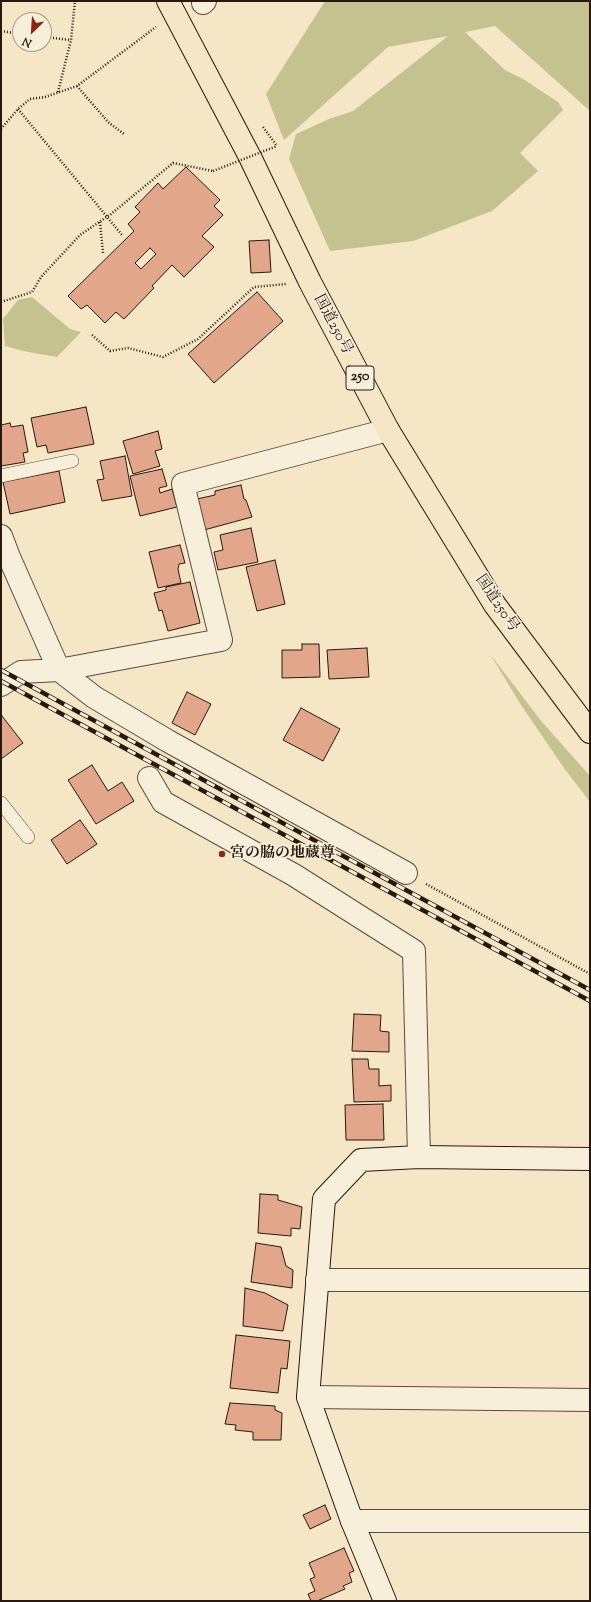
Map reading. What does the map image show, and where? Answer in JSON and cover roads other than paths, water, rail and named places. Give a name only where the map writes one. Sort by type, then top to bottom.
[{"type":"highway","name":"国道250号","points":[[172,9],[250,157],[310,282],[388,430],[494,605],[590,732]]},
{"type":"street","points":[[1,685],[21,672],[59,670],[221,640],[183,484],[388,430]]},
{"type":"street","points":[[1,536],[8,557],[59,670],[94,697],[168,741],[406,873]]},
{"type":"street","points":[[149,778],[163,802],[294,874],[414,951],[419,1157]]},
{"type":"street","points":[[385,1601],[352,1522],[308,1397],[324,1199],[361,1160],[419,1157],[590,1159]]},
{"type":"street","points":[[317,1280],[590,1280]]},
{"type":"street","points":[[308,1397],[590,1400]]},
{"type":"street","points":[[352,1522],[590,1521]]},
{"type":"lane","points":[[1,476],[72,461]]},
{"type":"lane","points":[[4,811],[28,837]]},
{"type":"railway","points":[[1,670],[590,990]]},
{"type":"railway","points":[[1,681],[590,1001]]},
{"type":"place","name":"宮の脇の地蔵尊","points":[[222,854]]}]
